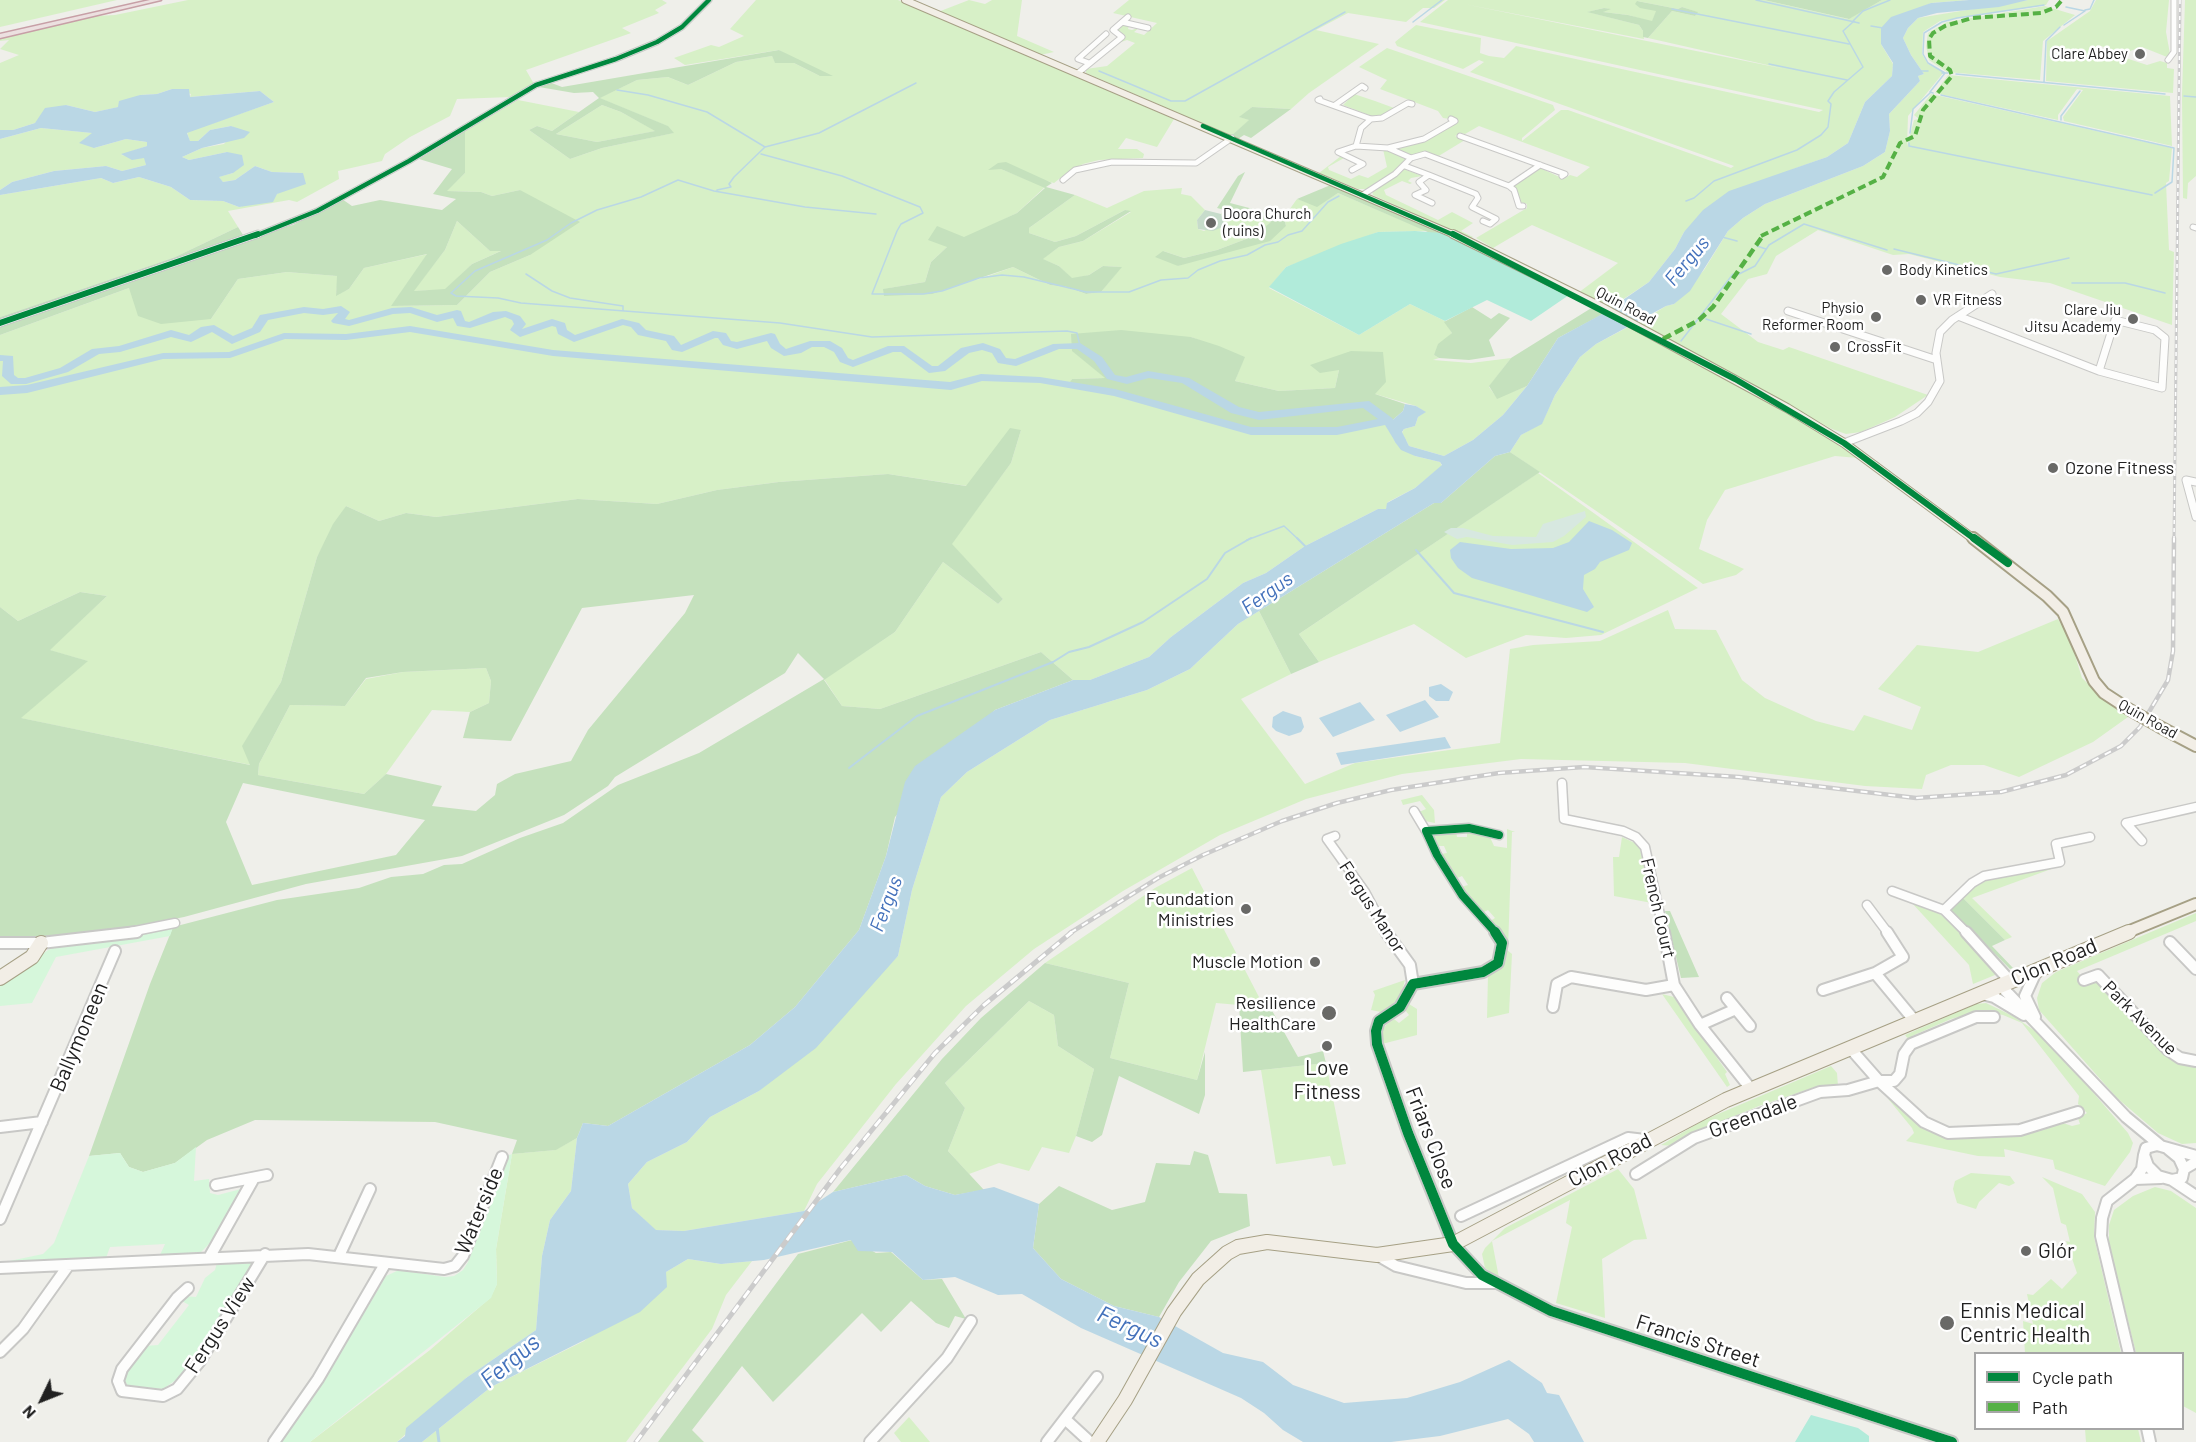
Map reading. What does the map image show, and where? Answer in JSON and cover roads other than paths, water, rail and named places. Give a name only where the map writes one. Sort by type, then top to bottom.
[{"type":"highway","points":[[0,34],[146,0]]},
{"type":"highway","points":[[0,34],[158,0]]},
{"type":"main road","name":"Quin Road","points":[[905,0],[1364,194],[1464,239],[1599,306],[1745,385],[1844,443],[1946,516],[2048,596],[2063,612],[2072,627],[2094,681],[2104,693],[2196,746]]},
{"type":"main road","name":"Clon Road","points":[[1097,1442],[1144,1368],[1174,1312],[1206,1269],[1227,1253],[1252,1243],[1267,1242],[1377,1255],[1453,1244],[1646,1140],[1751,1089],[2196,904]]},
{"type":"main road","points":[[0,978],[32,957],[41,943]]},
{"type":"street","points":[[0,323],[254,236],[308,215],[409,161],[536,85],[616,59],[657,42],[682,27],[709,0]]},
{"type":"street","points":[[2168,60],[2174,52],[2174,0]]},
{"type":"street","points":[[1078,73],[1122,37],[1113,30],[1128,17]]},
{"type":"street","points":[[1122,22],[1132,27],[1148,28]]},
{"type":"street","points":[[1089,63],[1078,59],[1106,34]]},
{"type":"street","points":[[1100,39],[1110,42]]},
{"type":"street","points":[[1335,105],[1362,86],[1365,88]]},
{"type":"street","points":[[1320,99],[1318,100],[1371,119],[1382,118],[1408,103],[1412,104]]},
{"type":"street","points":[[1356,146],[1361,128],[1371,119]]},
{"type":"street","points":[[1352,170],[1363,164],[1338,152],[1356,146],[1388,148],[1424,139],[1455,121],[1451,119]]},
{"type":"street","points":[[1460,136],[1565,174],[1562,176]]},
{"type":"street","points":[[1063,180],[1075,170],[1112,162],[1196,163],[1232,138]]},
{"type":"street","points":[[1388,148],[1411,158]]},
{"type":"street","points":[[1364,194],[1405,166],[1411,158],[1425,154],[1509,186],[1514,190],[1519,206],[1523,206]]},
{"type":"street","points":[[1509,186],[1540,165]]},
{"type":"street","points":[[1405,166],[1476,194],[1478,198],[1472,207],[1496,219],[1490,224],[1483,221]]},
{"type":"street","points":[[1429,175],[1419,182],[1426,190],[1415,195],[1432,203]]},
{"type":"street","points":[[1844,443],[1917,413],[1928,402],[1940,381],[1937,343],[1940,332],[1958,316],[1992,294]]},
{"type":"street","points":[[1788,311],[1937,360]]},
{"type":"street","points":[[1958,316],[2099,370],[2162,388],[2165,338],[2155,330],[2115,320],[2099,370]]},
{"type":"street","points":[[2196,482],[2186,480],[2196,517]]},
{"type":"street","name":"French Court","points":[[1562,783],[1564,819],[1623,831],[1636,837],[1645,847],[1654,878],[1674,985],[1700,1025],[1751,1089]]},
{"type":"street","points":[[2142,841],[2126,823],[2196,808]]},
{"type":"street","points":[[1413,984],[1484,972],[1498,963],[1502,953],[1497,934],[1462,895],[1437,855],[1414,811]]},
{"type":"street","points":[[1426,831],[1469,828],[1499,835]]},
{"type":"street","name":"Fergus Manor","points":[[1335,836],[1327,839],[1365,892],[1389,937],[1410,965],[1413,984]]},
{"type":"street","points":[[1944,910],[1972,883],[1984,876],[2060,862],[2056,844],[2090,837]]},
{"type":"street","points":[[1892,891],[1944,910],[1999,966],[2005,983],[2048,1034],[2126,1117],[2179,1158],[2196,1194]]},
{"type":"street","points":[[1823,990],[1875,974],[1903,957],[1901,950],[1867,905]]},
{"type":"street","points":[[0,943],[41,943],[137,932],[176,923]]},
{"type":"street","points":[[2170,942],[2196,969]]},
{"type":"street","name":"Ballymoneen","points":[[0,1219],[115,951]]},
{"type":"street","points":[[2039,968],[2030,981],[2025,996],[2031,1011],[2048,1034]]},
{"type":"street","points":[[1875,974],[1914,1020]]},
{"type":"street","name":"Park Avenue","points":[[2084,980],[2098,975],[2168,1050],[2180,1058],[2196,1061]]},
{"type":"street","points":[[1553,1006],[1557,984],[1571,977],[1646,990],[1674,985]]},
{"type":"street","name":"Friars Close","points":[[1413,984],[1400,1007],[1379,1022],[1376,1031],[1377,1044],[1408,1133],[1453,1244]]},
{"type":"street","points":[[1980,994],[1994,997],[2008,1005],[2048,1034]]},
{"type":"street","points":[[1727,998],[1750,1026]]},
{"type":"street","points":[[1700,1025],[1736,1009]]},
{"type":"street","name":"Greendale","points":[[1636,1174],[1694,1138],[1820,1092],[1848,1090],[1880,1081],[1894,1081],[1900,1074],[1904,1054],[1911,1044],[1976,1017],[1994,1017]]},
{"type":"street","points":[[1850,1048],[1880,1081],[1924,1122],[1948,1133],[2020,1130],[2078,1112]]},
{"type":"street","points":[[2126,1117],[2145,1151],[2148,1166],[2168,1180],[2196,1194]]},
{"type":"street","points":[[0,1127],[42,1122]]},
{"type":"street","points":[[1461,1216],[1628,1138],[1646,1140]]},
{"type":"street","points":[[2129,1352],[2102,1236],[2107,1201],[2135,1179],[2142,1169],[2145,1151],[2152,1145],[2196,1156]]},
{"type":"street","name":"Waterside","points":[[385,1264],[444,1269],[455,1266],[463,1256],[501,1157]]},
{"type":"street","points":[[2135,1179],[2182,1178],[2184,1172],[2196,1162]]},
{"type":"street","points":[[216,1185],[267,1175]]},
{"type":"street","points":[[209,1257],[254,1178]]},
{"type":"street","points":[[339,1256],[370,1189]]},
{"type":"street","points":[[1502,1198],[1510,1214]]},
{"type":"street","name":"Francis Street","points":[[1453,1244],[1475,1269],[1551,1311],[1950,1442]]},
{"type":"street","points":[[0,1268],[265,1254],[339,1256],[385,1264],[318,1379],[274,1442]]},
{"type":"street","name":"Fergus View","points":[[188,1288],[177,1298],[122,1368],[118,1381],[122,1391],[163,1396],[177,1389],[200,1361],[265,1254]]},
{"type":"street","points":[[1377,1255],[1396,1266],[1466,1283],[1495,1282]]},
{"type":"street","points":[[0,1352],[23,1329],[68,1266]]},
{"type":"street","points":[[870,1442],[947,1358],[971,1322]]},
{"type":"street","points":[[1047,1442],[1097,1377]]},
{"type":"street","points":[[1065,1419],[1090,1442]]},
{"type":"water","name":"Fergus","points":[[1969,0],[2028,0],[1999,7],[1937,13],[1918,18],[1908,28],[1903,38],[1924,74],[1918,76],[1920,81],[1889,114],[1890,131],[1885,152],[1863,166],[1765,204],[1743,218],[1728,231],[1690,291],[1674,304],[1666,306],[1596,344],[1580,357],[1555,395],[1542,424],[1521,435],[1510,452],[1495,456],[1441,503],[1434,503],[1238,624],[1190,669],[1147,690],[1050,720],[967,772],[941,797],[912,890],[898,956],[816,1048],[759,1091],[710,1117],[687,1142],[647,1162],[628,1184],[632,1208],[656,1230],[684,1231],[804,1211],[833,1192],[906,1175],[925,1186],[955,1195],[994,1187],[1039,1204],[1033,1248],[1061,1279],[1114,1306],[1159,1317],[1223,1353],[1263,1362],[1293,1385],[1344,1403],[1407,1398],[1460,1382],[1509,1360],[1542,1383],[1547,1393],[1559,1395],[1584,1442],[1534,1442],[1529,1434],[1508,1419],[1440,1436],[1391,1442],[1303,1442],[1241,1398],[1081,1328],[1022,1294],[998,1295],[955,1277],[923,1280],[892,1252],[858,1251],[851,1240],[764,1260],[721,1264],[688,1259],[666,1272],[667,1287],[640,1312],[491,1387],[422,1442],[397,1442],[405,1436],[406,1428],[466,1378],[536,1330],[542,1256],[550,1220],[571,1191],[577,1138],[583,1123],[608,1126],[750,1045],[795,1007],[859,930],[886,856],[905,782],[915,766],[995,710],[1073,680],[1090,680],[1149,657],[1171,637],[1243,583],[1266,573],[1305,546],[1378,509],[1386,509],[1387,503],[1415,488],[1442,465],[1440,462],[1401,450],[1395,442],[1388,424],[1403,411],[1405,404],[1416,406],[1426,412],[1418,417],[1415,426],[1404,429],[1402,432],[1409,446],[1444,456],[1473,440],[1503,415],[1527,386],[1558,338],[1604,313],[1649,282],[1675,249],[1684,232],[1703,210],[1729,191],[1827,157],[1848,143],[1865,102],[1892,76],[1893,63],[1881,44],[1881,28],[1891,17],[1931,3]]},
{"type":"water","points":[[172,89],[189,89],[190,97],[260,91],[274,102],[187,133],[190,141],[198,141],[210,130],[231,126],[250,132],[244,138],[202,148],[182,157],[189,160],[227,152],[242,155],[244,165],[233,173],[219,177],[223,182],[235,180],[255,166],[272,172],[303,173],[306,184],[277,194],[273,202],[239,207],[223,201],[190,200],[171,187],[139,177],[113,183],[101,178],[0,195],[0,190],[12,182],[54,171],[106,166],[122,171],[146,165],[144,158],[132,160],[121,154],[147,146],[147,142],[126,139],[94,148],[79,143],[92,133],[41,128],[0,139],[0,130],[13,130],[35,123],[45,108],[66,105],[95,112],[118,107],[119,101]]},
{"type":"water","points":[[1589,521],[1612,530],[1632,543],[1629,550],[1600,562],[1595,569],[1584,575],[1583,589],[1594,607],[1587,612],[1472,578],[1458,568],[1451,558],[1450,550],[1460,542],[1511,549],[1553,548],[1569,542]]},
{"type":"water","points":[[1441,684],[1453,692],[1449,701],[1436,701],[1429,696],[1429,687]]},
{"type":"water","points":[[1425,700],[1439,717],[1400,732],[1386,715]]},
{"type":"water","points":[[1360,702],[1375,720],[1333,737],[1319,718]]},
{"type":"water","points":[[1283,711],[1301,717],[1304,727],[1301,732],[1289,736],[1272,727],[1273,717]]},
{"type":"water","points":[[1445,737],[1451,748],[1341,765],[1336,753]]},
{"type":"waterway","points":[[1413,22],[1442,0]]},
{"type":"waterway","points":[[1756,0],[1859,23]]},
{"type":"waterway","points":[[1855,22],[1853,21],[1863,11],[1890,0]]},
{"type":"waterway","points":[[2085,10],[2090,9],[2094,0]]},
{"type":"waterway","points":[[1945,73],[1928,63],[1923,54],[1924,33],[1942,22],[1957,18],[2044,5]]},
{"type":"waterway","points":[[2064,25],[2085,11],[2066,7]]},
{"type":"waterway","points":[[1672,9],[1849,44]]},
{"type":"waterway","points":[[1099,71],[1171,101],[1185,101],[1345,12]]},
{"type":"waterway","points":[[1686,201],[1694,198],[1714,181],[1797,150],[1821,135],[1828,127],[1831,104],[1828,101],[1834,92],[1863,67],[1843,31],[1853,22]]},
{"type":"waterway","points":[[1871,26],[1883,28]]},
{"type":"waterway","points":[[2044,82],[2046,41],[2060,27]]},
{"type":"waterway","points":[[1769,64],[1847,80]]},
{"type":"waterway","points":[[1919,71],[1928,71]]},
{"type":"waterway","points":[[1933,93],[1930,92],[1945,73]]},
{"type":"waterway","points":[[1956,74],[2165,94]]},
{"type":"waterway","points":[[765,147],[819,133],[916,83]]},
{"type":"waterway","points":[[617,90],[648,95],[707,112],[765,147]]},
{"type":"waterway","points":[[2061,120],[2061,116],[2080,91]]},
{"type":"waterway","points":[[1910,133],[1913,109],[1930,93]]},
{"type":"waterway","points":[[1941,95],[2174,148],[2172,182],[2155,193]]},
{"type":"waterway","points":[[2184,96],[2196,97]]},
{"type":"waterway","points":[[1909,143],[1909,146],[2152,195]]},
{"type":"waterway","points":[[717,190],[731,187],[729,184],[734,177],[765,147]]},
{"type":"waterway","points":[[761,154],[842,176],[920,207],[923,213],[901,224],[897,231],[872,294],[923,294],[942,291],[979,278],[1002,275],[1024,277],[1086,292],[1129,292],[1161,280],[1188,278],[1198,270],[1220,261],[1247,255],[1265,245],[1278,242],[1288,235],[1302,231],[1328,202],[1339,196]]},
{"type":"waterway","points":[[623,311],[521,303],[498,298],[456,296],[451,293],[475,271],[547,240],[571,223],[597,210],[641,197],[678,180],[714,191],[805,207],[876,214]]},
{"type":"waterway","points":[[1739,274],[1755,266],[1769,245],[1804,224],[1887,250]]},
{"type":"waterway","points":[[1722,237],[1737,241]]},
{"type":"waterway","points":[[1757,246],[1766,249]]},
{"type":"waterway","points":[[1894,249],[1996,274],[2069,258]]},
{"type":"waterway","points":[[526,274],[552,291],[570,298],[623,306],[623,311]]},
{"type":"waterway","points":[[1681,341],[1733,274]]},
{"type":"waterway","points":[[2072,283],[2125,283],[2165,293]]},
{"type":"waterway","points":[[0,358],[9,358],[8,376],[15,382],[64,370],[96,351],[120,349],[171,333],[191,339],[205,329],[214,328],[232,341],[256,330],[264,317],[304,310],[323,312],[341,309],[345,312],[337,321],[349,323],[392,311],[411,310],[437,319],[457,313],[461,324],[470,325],[497,314],[506,314],[516,318],[520,324],[516,330],[520,334],[552,322],[561,325],[562,332],[574,339],[622,322],[635,325],[642,333],[670,338],[676,348],[682,349],[713,334],[722,335],[727,343],[737,346],[771,336],[775,346],[784,353],[797,351],[810,344],[826,343],[838,350],[844,360],[853,364],[892,348],[904,349],[929,370],[941,369],[965,350],[983,346],[996,351],[1002,361],[1016,363],[1057,346],[1080,346],[1098,359],[1111,377],[1127,381],[1148,374],[1185,380],[1235,410],[1259,416],[1365,404],[1388,421]]},
{"type":"waterway","points":[[623,311],[780,323],[872,337],[1067,331],[1077,333],[1080,346]]},
{"type":"waterway","points":[[1706,319],[1751,334]]},
{"type":"waterway","points":[[0,391],[27,389],[163,356],[230,355],[284,336],[346,337],[410,329],[553,353],[951,386],[981,377],[1040,380],[1115,393],[1251,431],[1337,431],[1388,421]]},
{"type":"waterway","points":[[1388,421],[1400,440]]},
{"type":"waterway","points":[[1249,539],[1284,526],[1299,540]]},
{"type":"waterway","points":[[849,768],[917,716],[1053,662],[1069,652],[1089,647],[1143,622],[1207,579],[1225,553],[1249,539]]},
{"type":"waterway","points":[[1299,540],[1306,547]]},
{"type":"waterway","points":[[1416,550],[1454,593],[1603,632]]},
{"type":"waterway","points":[[437,1427],[439,1442]]},
{"type":"railway","points":[[2174,540],[2180,0]]},
{"type":"railway","points":[[1070,933],[1158,878],[1203,855],[1282,821],[1337,803],[1391,790],[1499,773],[1584,767],[1739,777],[1916,798],[2001,792],[2066,775],[2121,746],[2140,727],[2168,680],[2173,651],[2174,538]]},
{"type":"railway","points":[[636,1442],[840,1169],[935,1053],[984,1005],[1072,932]]},
{"type":"place","name":"Clare Abbey","points":[[2140,54]]},
{"type":"place","name":"Doora Church (ruins)","points":[[1211,223]]},
{"type":"place","name":"Body Kinetics","points":[[1887,270]]},
{"type":"place","name":"VR Fitness","points":[[1921,300]]},
{"type":"place","name":"Physio Reformer Room","points":[[1876,317]]},
{"type":"place","name":"Clare Jiu Jitsu Academy","points":[[2133,319]]},
{"type":"place","name":"CrossFit","points":[[1835,347]]},
{"type":"place","name":"Ozone Fitness","points":[[2053,468]]},
{"type":"place","name":"Foundation Ministries","points":[[1246,909]]},
{"type":"place","name":"Muscle Motion","points":[[1315,962]]},
{"type":"place","name":"Resilience HealthCare","points":[[1329,1013]]},
{"type":"place","name":"Love Fitness","points":[[1327,1046]]},
{"type":"place","name":"Glór","points":[[2026,1251]]},
{"type":"place","name":"Ennis Medical Centric Health","points":[[1947,1323]]}]
